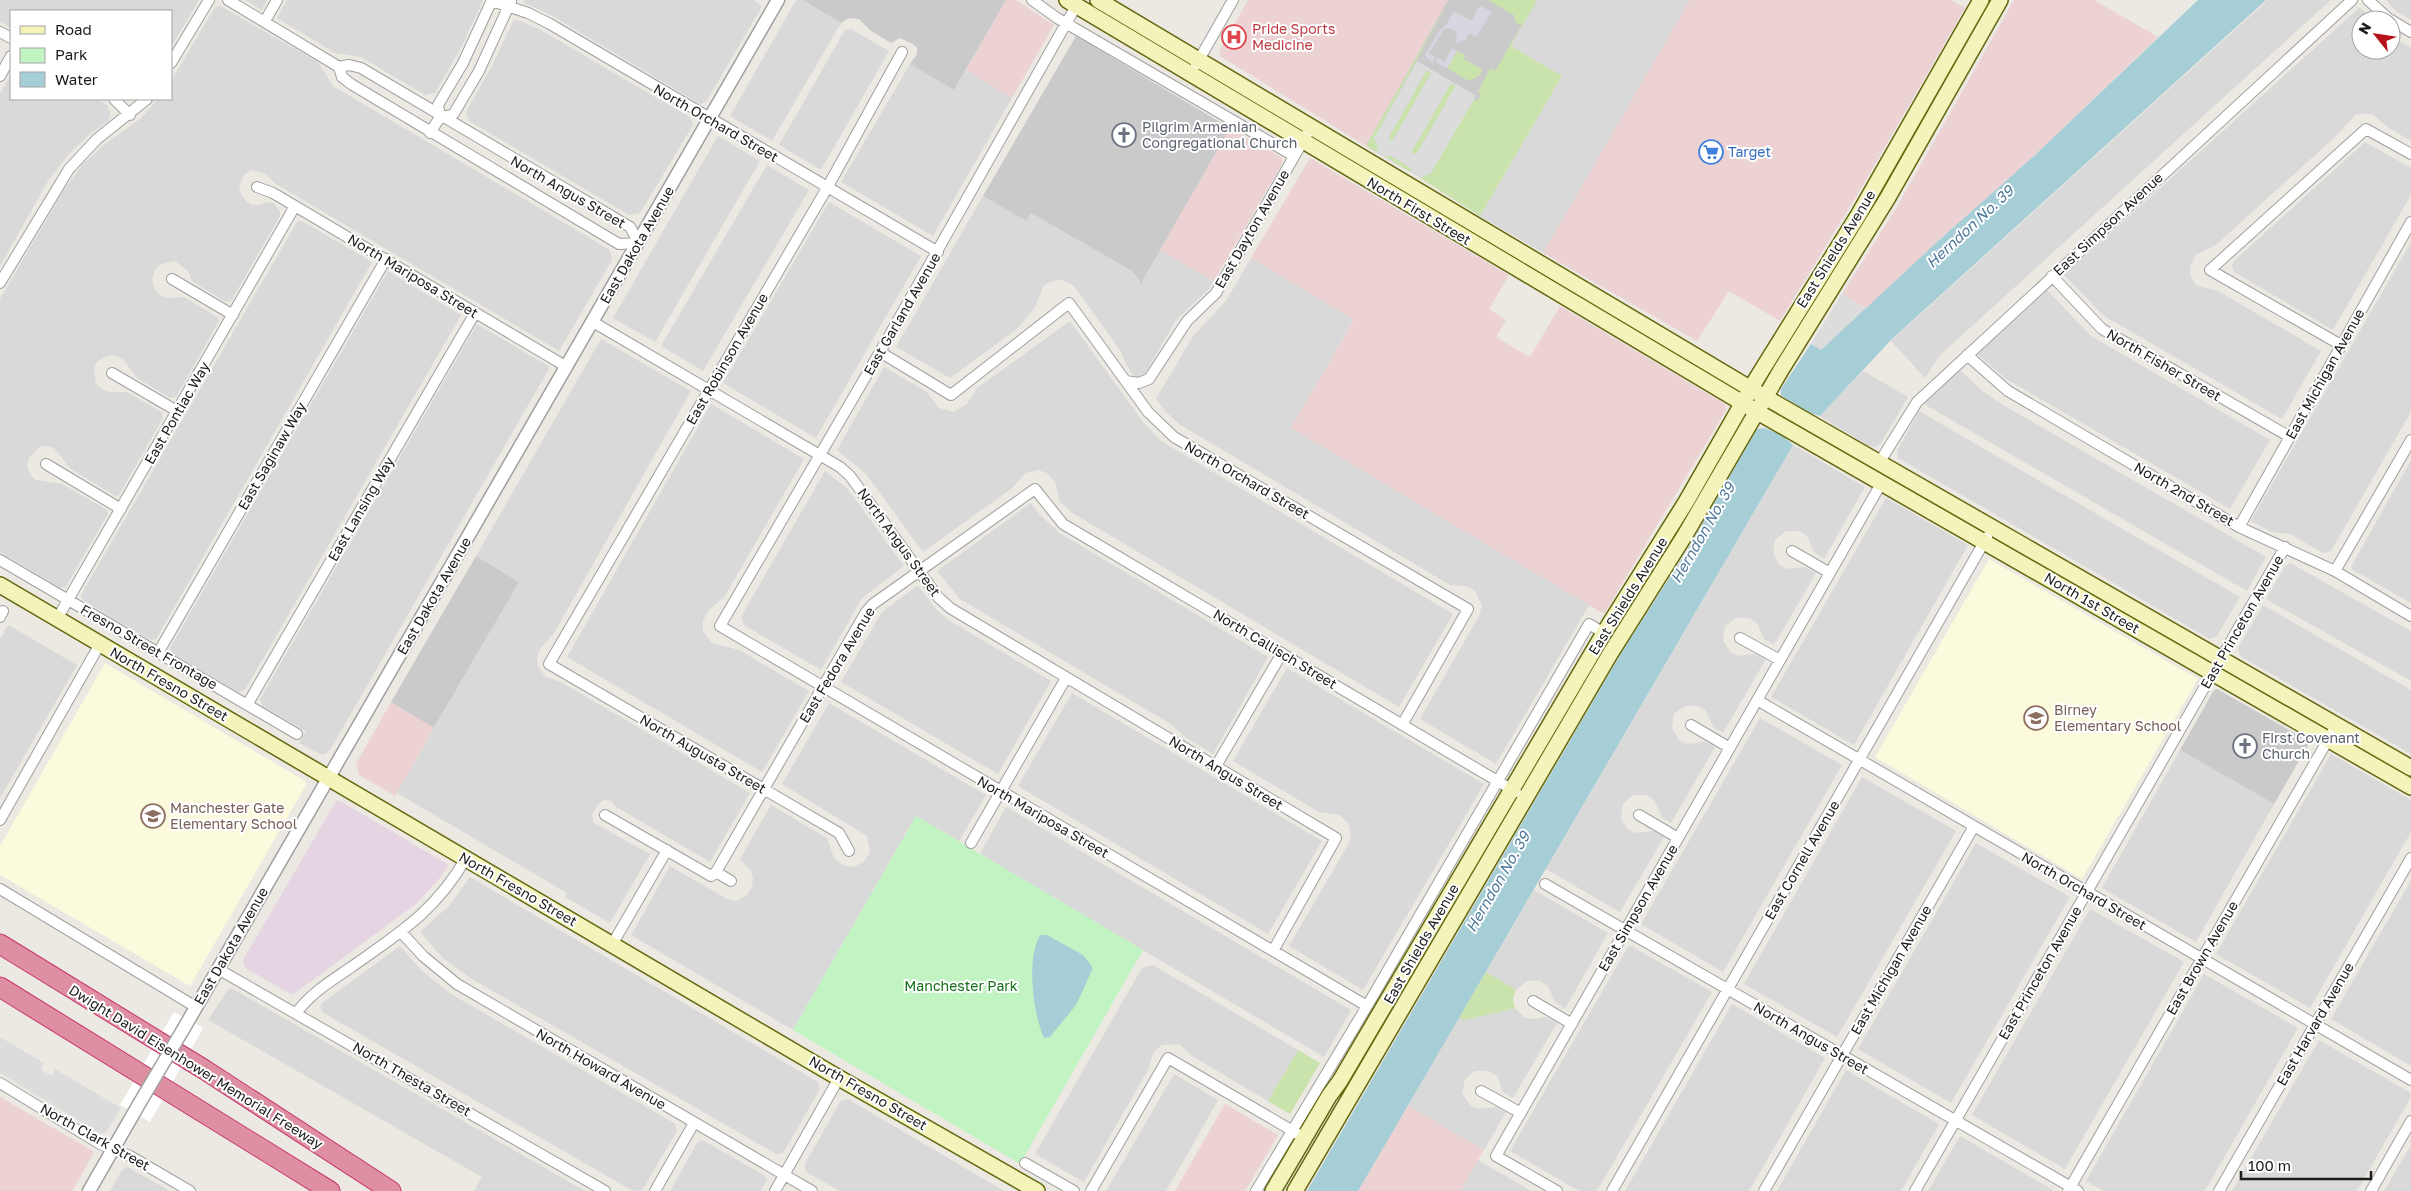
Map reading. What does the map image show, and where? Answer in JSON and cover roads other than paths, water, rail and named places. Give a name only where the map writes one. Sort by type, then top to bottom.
[{"type":"highway","name":"Dwight David Eisenhower Memorial Freeway","points":[[0,944],[205,1070],[391,1191]]},
{"type":"highway","points":[[0,987],[330,1191]]},
{"type":"main road","name":"North First Street","points":[[1098,0],[1781,407]]},
{"type":"main road","name":"East Shields Avenue","points":[[1272,1191],[1298,1134],[1340,1081],[1604,633],[1686,502],[1750,389],[1872,192],[1981,0]]},
{"type":"main road","name":"East Shields Avenue","points":[[1295,1191],[1610,654],[1685,535],[1764,397],[1894,188],[2000,0]]},
{"type":"main road","name":"North First Street","points":[[1073,2],[1190,74],[1772,420]]},
{"type":"main road","points":[[1543,284],[1555,282],[1592,304],[1601,300]]},
{"type":"main road","name":"North 1st Street","points":[[1781,407],[2220,659],[2332,732],[2411,787]]},
{"type":"main road","name":"North 1st Street","points":[[1772,420],[2213,673],[2332,732],[2411,768]]},
{"type":"main road","points":[[1882,482],[1893,480],[1925,497],[1965,513]]},
{"type":"main road","name":"North Fresno Street","points":[[0,585],[840,1078],[1037,1191]]},
{"type":"main road","points":[[1286,1191],[1309,1148],[1298,1134]]},
{"type":"street","points":[[172,61],[209,0]]},
{"type":"street","name":"North Angus Street","points":[[228,0],[340,67],[349,65],[361,68],[440,117],[630,227],[639,243],[619,244],[430,133],[351,84],[342,77],[340,67]]},
{"type":"street","points":[[265,21],[277,0]]},
{"type":"street","points":[[430,133],[440,117],[438,105],[467,54],[492,0]]},
{"type":"street","name":"North Orchard Street","points":[[492,0],[511,3],[550,24],[710,120],[938,252]]},
{"type":"street","points":[[1032,0],[1057,18],[1067,22],[1294,156]]},
{"type":"street","points":[[1190,74],[1233,0]]},
{"type":"street","name":"East Simpson Avenue","points":[[1879,463],[1916,402],[2352,0]]},
{"type":"street","points":[[2368,0],[2380,10]]},
{"type":"street","name":"East Dakota Avenue","points":[[89,1191],[710,120],[775,1]]},
{"type":"street","name":"East Garland Avenue","points":[[720,626],[938,252],[1067,22],[1073,2]]},
{"type":"street","points":[[440,117],[453,115],[479,71],[511,3]]},
{"type":"street","name":"East Robinson Avenue","points":[[550,664],[827,188],[902,52]]},
{"type":"street","points":[[0,76],[10,58]]},
{"type":"street","points":[[115,100],[130,115]]},
{"type":"street","points":[[0,283],[69,168],[97,138],[130,115],[146,100]]},
{"type":"street","name":"East Dayton Avenue","points":[[1126,381],[1138,384],[1149,379],[1187,321],[1216,293],[1311,127]]},
{"type":"street","points":[[2340,346],[2210,270],[2366,129],[2411,154]]},
{"type":"street","name":"North Mariposa Street","points":[[257,187],[295,206],[567,367]]},
{"type":"street","name":"East Pontiac Way","points":[[57,619],[295,206]]},
{"type":"street","name":"East Michigan Avenue","points":[[2239,527],[2411,222]]},
{"type":"street","name":"East Saginaw Way","points":[[158,653],[386,259]]},
{"type":"street","name":"North Fisher Street","points":[[2052,276],[2102,329],[2290,437]]},
{"type":"street","points":[[172,279],[233,315]]},
{"type":"street","name":"North Orchard Street","points":[[880,352],[951,395],[1069,303],[1148,412],[1174,437],[1468,610],[1402,725]]},
{"type":"street","name":"East Lansing Way","points":[[248,706],[475,314]]},
{"type":"street","name":"North Angus Street","points":[[593,322],[819,455],[850,476],[938,597],[950,608],[1336,838],[1273,951]]},
{"type":"street","name":"North 2nd Street","points":[[1967,355],[2008,391],[2239,527],[2335,571],[2411,616]]},
{"type":"street","points":[[112,374],[177,412]]},
{"type":"street","points":[[2335,571],[2411,440]]},
{"type":"street","points":[[46,464],[121,509]]},
{"type":"street","name":"East Simpson Avenue","points":[[1557,1191],[1496,1156],[1882,482]]},
{"type":"street","name":"North Callisch Street","points":[[1035,489],[1063,524],[1525,798]]},
{"type":"street","name":"East Fedora Avenue","points":[[716,872],[866,612],[881,596],[1035,489]]},
{"type":"street","name":"East Cornell Avenue","points":[[1612,1191],[1992,528]]},
{"type":"street","name":"East Princeton Avenue","points":[[1915,1191],[2285,547]]},
{"type":"street","points":[[1792,551],[1830,573]]},
{"type":"street","name":"Fresno Street Frontage","points":[[0,560],[298,734]]},
{"type":"street","points":[[1256,1191],[1298,1134],[1367,1006],[1588,624],[1604,633]]},
{"type":"street","name":"North Mariposa Street","points":[[720,626],[1367,1006]]},
{"type":"street","points":[[1740,638],[1780,660]]},
{"type":"street","points":[[0,820],[100,644]]},
{"type":"street","points":[[1216,766],[1282,653]]},
{"type":"street","name":"North Augusta Street","points":[[550,664],[839,833],[849,851]]},
{"type":"street","points":[[971,843],[1066,678]]},
{"type":"street","name":"North Orchard Street","points":[[1757,700],[1858,761],[2316,1023],[2411,1080]]},
{"type":"street","points":[[1691,725],[1730,748]]},
{"type":"street","name":"East Brown Avenue","points":[[2072,1190],[2332,732]]},
{"type":"street","points":[[605,815],[711,876],[716,872],[731,881]]},
{"type":"street","points":[[1639,815],[1678,838]]},
{"type":"street","name":"East Michigan Avenue","points":[[1764,1191],[1974,828]]},
{"type":"street","points":[[612,943],[666,850]]},
{"type":"street","points":[[296,1012],[314,993],[401,932],[431,907],[447,889],[466,858]]},
{"type":"street","name":"East Harvard Avenue","points":[[2219,1191],[2411,858]]},
{"type":"street","name":"North Angus Street","points":[[1545,884],[1955,1120],[2072,1190]]},
{"type":"street","points":[[0,889],[196,1006]]},
{"type":"street","name":"North Howard Avenue","points":[[401,932],[423,956],[457,984],[812,1191]]},
{"type":"street","name":"North Thesta Street","points":[[218,968],[606,1191]]},
{"type":"street","points":[[1533,1001],[1572,1024]]},
{"type":"street","points":[[1091,1191],[1168,1058],[1298,1134]]},
{"type":"street","points":[[775,1191],[840,1078]]},
{"type":"street","name":"North Clark Street","points":[[0,1083],[100,1144],[130,1156],[190,1191]]},
{"type":"street","points":[[1481,1091],[1521,1113]]},
{"type":"street","points":[[2371,1191],[2411,1121]]},
{"type":"street","points":[[655,1191],[694,1123]]},
{"type":"street","points":[[1025,1163],[1074,1191]]},
{"type":"water","name":"Herndon No. 39","points":[[2198,0],[2266,0],[1891,340],[1820,416],[1805,411],[1781,395],[1781,389],[1811,344],[1821,350],[1937,242],[2035,155]]},
{"type":"water","name":"Herndon No. 39","points":[[1765,428],[1784,437],[1793,445],[1358,1191],[1307,1191],[1622,652],[1686,552],[1757,429]]},
{"type":"water","points":[[1040,935],[1047,935],[1083,955],[1093,968],[1076,1005],[1050,1037],[1044,1038],[1034,1001],[1032,972],[1033,958]]},
{"type":"place","name":"Pride Sports Medicine","points":[[1234,37]]},
{"type":"place","name":"Pilgrim Armenian Congregational Church","points":[[1124,135]]},
{"type":"place","name":"Target","points":[[1711,152]]},
{"type":"place","name":"Birney Elementary School","points":[[2036,718]]},
{"type":"place","name":"First Covenant Church","points":[[2245,746]]},
{"type":"place","name":"Manchester Gate Elementary School","points":[[153,816]]},
{"type":"park label","name":"Manchester Park","points":[[961,986]]}]
